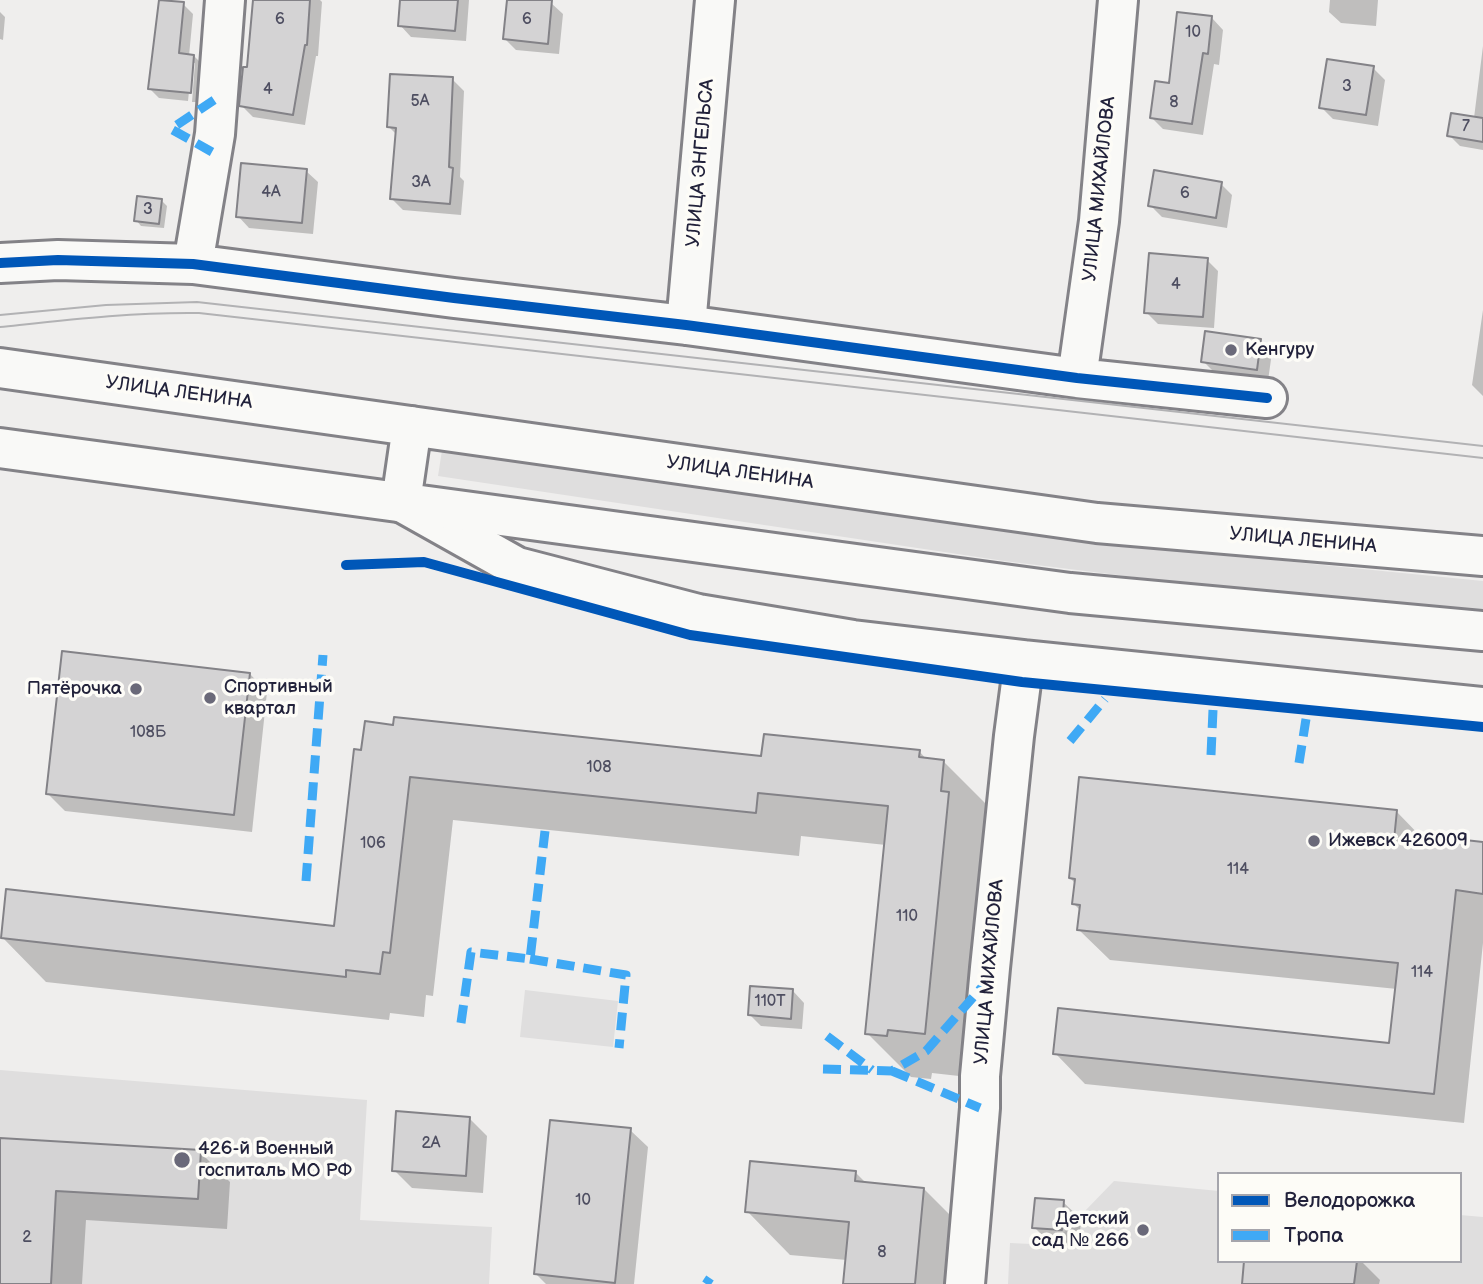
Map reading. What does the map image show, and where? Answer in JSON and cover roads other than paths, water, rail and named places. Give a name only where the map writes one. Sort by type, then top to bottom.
[{"type":"street","points":[[193,264],[215,134],[225,0]]},
{"type":"street","name":"УЛИЦА ЭНГЕЛЬСА","points":[[686,325],[715,0]]},
{"type":"street","name":"УЛИЦА МИХАЙЛОВА","points":[[1077,378],[1099,221],[1118,0]]},
{"type":"street","points":[[0,263],[58,260],[193,264],[686,325],[1077,378],[1267,398]]},
{"type":"street","name":"УЛИЦА ЛЕНИНА","points":[[0,368],[1097,523],[1483,555]]},
{"type":"street","points":[[401,502],[412,426]]},
{"type":"street","points":[[0,448],[1070,593],[1483,631]]},
{"type":"street","points":[[401,502],[517,567],[698,614],[853,640],[1483,707]]},
{"type":"street","name":"УЛИЦА МИХАЙЛОВА","points":[[965,1284],[990,968],[1024,660]]},
{"type":"tram line","points":[[0,315],[106,305],[197,302],[1483,446]]},
{"type":"tram line","points":[[0,327],[124,315],[199,313],[1483,458]]},
{"type":"place","name":"Кенгуру","points":[[1231,350]]},
{"type":"place","name":"Пятёрочка","points":[[136,689]]},
{"type":"place","name":"Спортивный квартал","points":[[210,698]]},
{"type":"place","name":"Ижевск 426009","points":[[1314,841]]},
{"type":"place","name":"426-й Военный госпиталь МО РФ","points":[[182,1160]]},
{"type":"place","name":"Детский сад № 266","points":[[1143,1230]]}]
